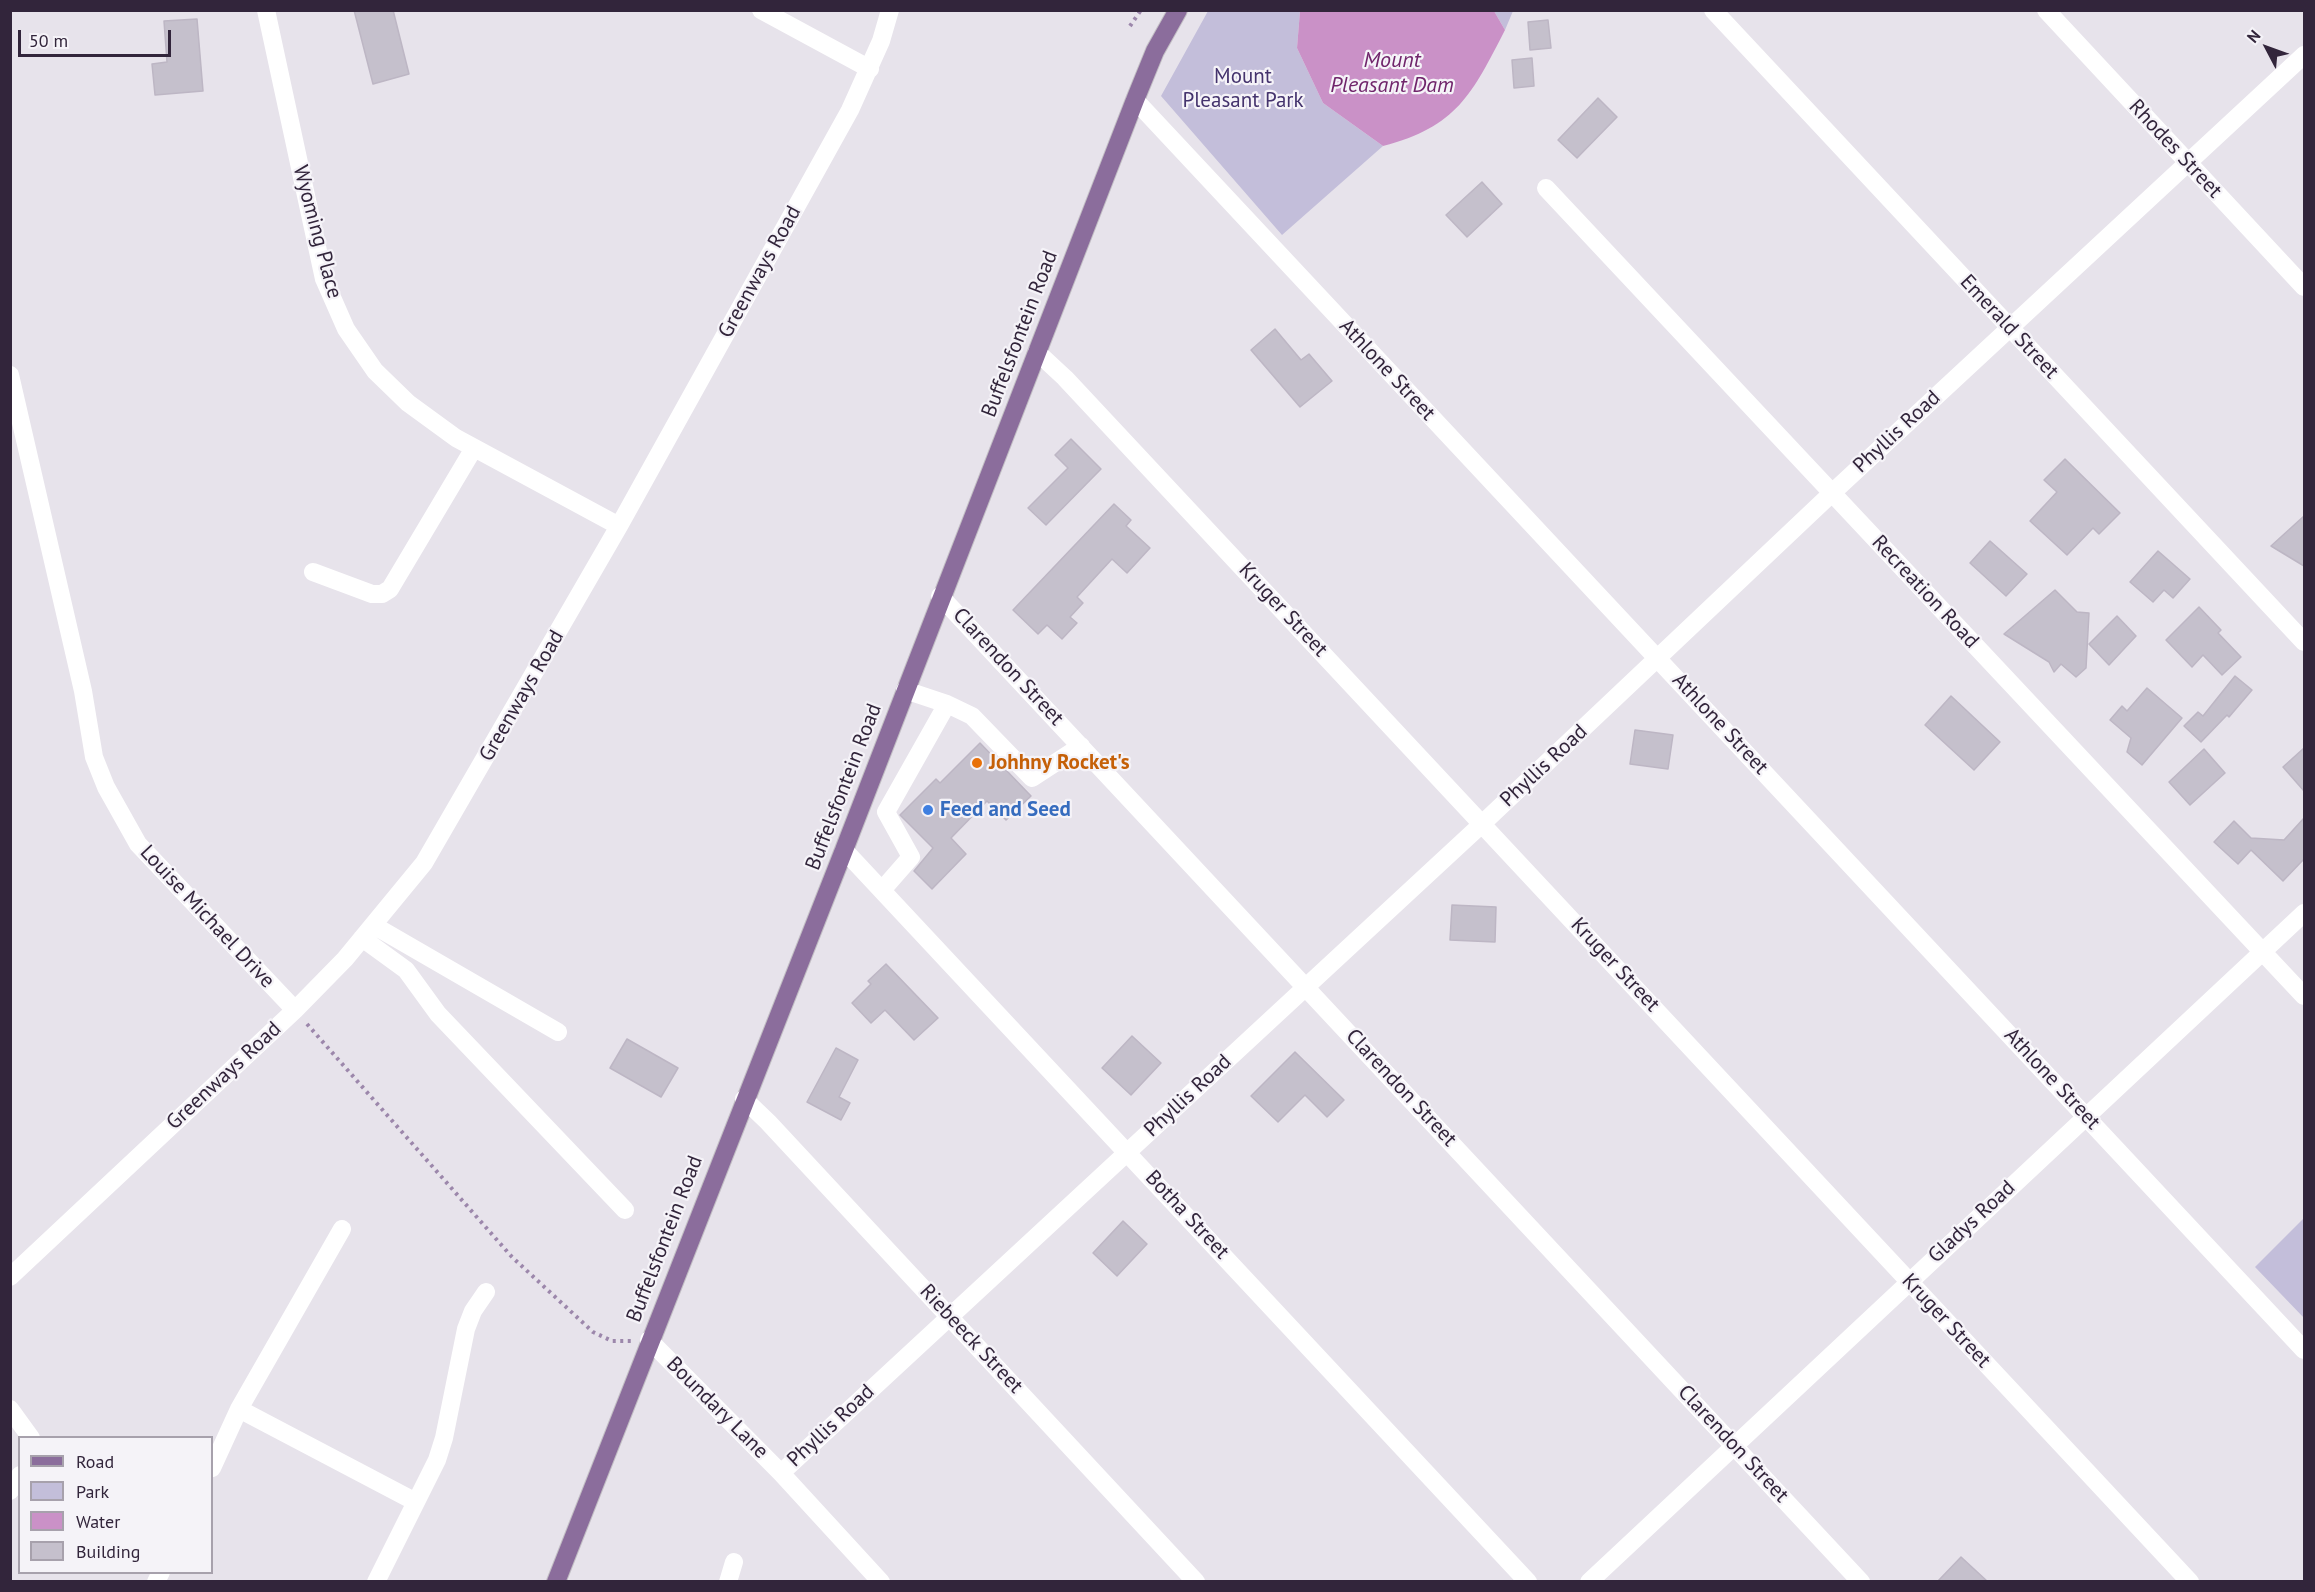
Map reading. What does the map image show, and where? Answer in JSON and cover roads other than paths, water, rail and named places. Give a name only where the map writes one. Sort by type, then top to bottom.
[{"type":"main road","name":"Buffelsfontein Road","points":[[556,1581],[649,1340],[844,850],[940,596],[1135,100],[1155,51],[1178,10]]},
{"type":"street","name":"Wyoming Place","points":[[266,10],[324,279],[346,329],[375,371],[408,403],[456,438],[619,526]]},
{"type":"street","points":[[761,10],[870,69]]},
{"type":"street","name":"Greenways Road","points":[[10,1276],[295,1010],[368,932],[424,863],[445,831],[619,526],[850,110],[870,69],[890,10]]},
{"type":"street","name":"Emerald Street","points":[[1713,10],[2304,642]]},
{"type":"street","name":"Rhodes Street","points":[[2046,10],[2304,287]]},
{"type":"street","name":"Phyllis Road","points":[[781,1473],[1483,823],[2009,327],[2304,55]]},
{"type":"street","name":"Athlone Street","points":[[1135,100],[2304,1350]]},
{"type":"street","name":"Recreation Road","points":[[1546,188],[2303,991]]},
{"type":"street","name":"Kruger Street","points":[[1037,352],[1073,386],[1483,823],[2190,1581]]},
{"type":"street","name":"Louise Michael Drive","points":[[10,375],[83,691],[94,758],[106,786],[138,844],[295,1010]]},
{"type":"street","points":[[313,572],[372,594],[382,594],[390,589],[474,447]]},
{"type":"street","name":"Clarendon Street","points":[[940,596],[1861,1581]]},
{"type":"street","points":[[905,690],[947,704],[972,716],[1032,778],[1081,746]]},
{"type":"street","points":[[883,889],[911,857],[886,812],[947,704]]},
{"type":"street","name":"Botha Street","points":[[844,850],[883,889],[1528,1581]]},
{"type":"street","name":"Gladys Road","points":[[1589,1581],[2304,913]]},
{"type":"street","points":[[368,932],[558,1032]]},
{"type":"street","points":[[368,932],[406,970],[438,1014],[626,1210]]},
{"type":"street","name":"Riebeeck Street","points":[[744,1099],[1197,1581]]},
{"type":"street","points":[[213,1466],[239,1409],[342,1229]]},
{"type":"street","points":[[376,1581],[441,1449],[466,1329],[473,1311],[486,1292]]},
{"type":"street","name":"Boundary Lane","points":[[649,1340],[781,1473],[881,1581]]},
{"type":"street","points":[[239,1409],[414,1501]]},
{"type":"street","points":[[14,1420],[30,1436]]},
{"type":"street","points":[[10,1491],[18,1478]]},
{"type":"street","points":[[728,1581],[734,1562]]},
{"type":"water","name":"Mount Pleasant Dam","points":[[1300,11],[1494,11],[1505,30],[1471,90],[1459,105],[1429,129],[1383,146],[1323,103],[1297,48]]},
{"type":"place","name":"Johhny Rocket's","points":[[977,763]]},
{"type":"place","name":"Feed and Seed","points":[[928,810]]},
{"type":"park label","name":"Mount Pleasant Park","points":[[1243,89]]}]
